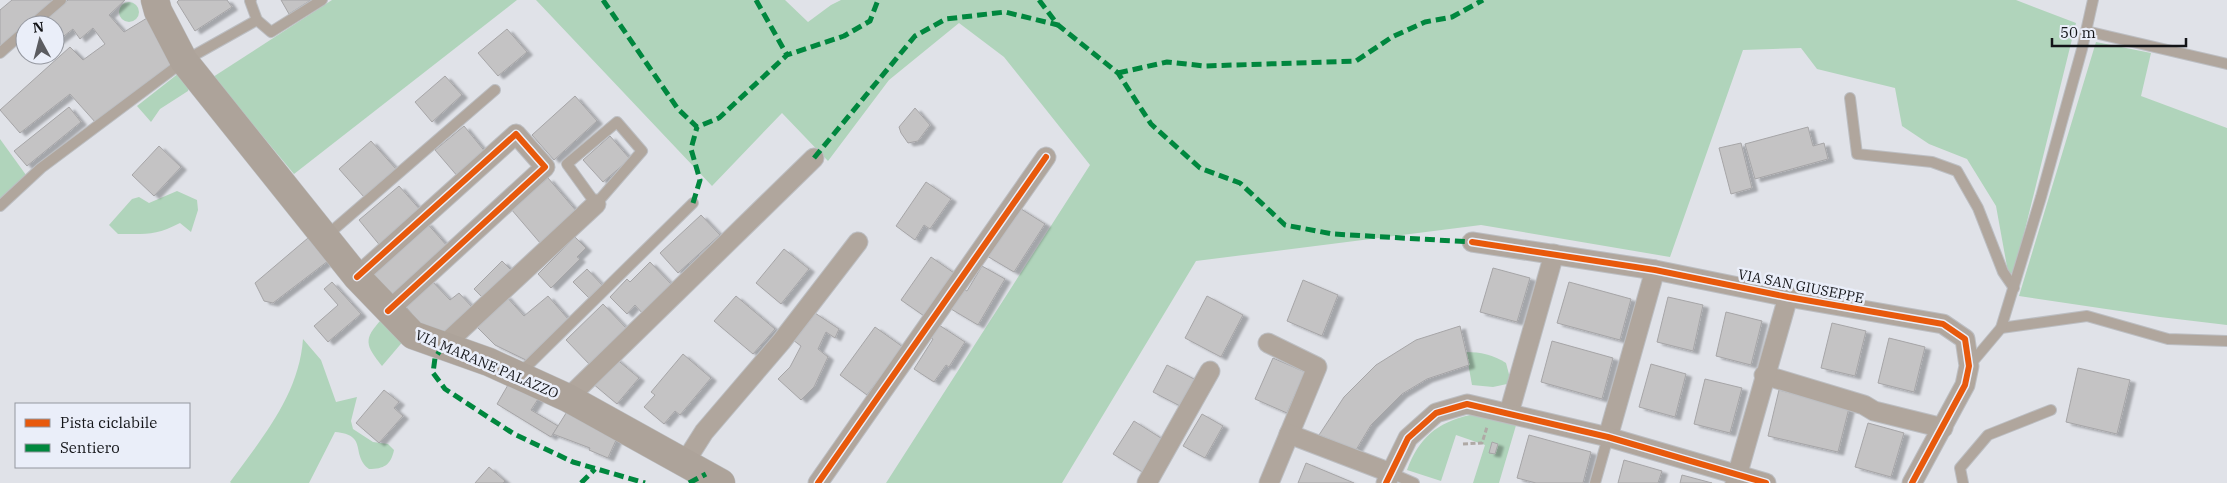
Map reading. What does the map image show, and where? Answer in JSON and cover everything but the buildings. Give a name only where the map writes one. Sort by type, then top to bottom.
[{"type":"main road","name":"VIA MARANE PALAZZO","points":[[155,0],[158,11],[184,61],[324,238],[357,277],[413,335],[489,362],[568,398],[721,483]]},
{"type":"street","points":[[357,277],[516,134],[545,166],[388,310]]},
{"type":"street","points":[[818,483],[1046,157]]},
{"type":"street","points":[[568,398],[814,158]]},
{"type":"street","points":[[443,346],[596,204]]},
{"type":"street","points":[[685,462],[704,432],[781,342],[858,242]]},
{"type":"street","name":"VIA SAN GIUSEPPE","points":[[1472,242],[1655,270],[1788,297],[1943,324],[1965,339],[1968,366],[1965,385],[1912,483]]},
{"type":"street","points":[[1501,412],[1554,254]]},
{"type":"street","points":[[1608,437],[1655,270]]},
{"type":"street","points":[[1737,479],[1764,374],[1788,297]]},
{"type":"street","points":[[1268,343],[1317,367],[1269,483]]},
{"type":"street","points":[[1147,483],[1210,371]]},
{"type":"street","points":[[1764,374],[1864,405],[1874,410],[1943,428]]},
{"type":"street","points":[[1289,434],[1388,478],[1408,438],[1436,413],[1466,404],[1608,437],[1737,479],[1766,483]]},
{"type":"lane","points":[[44,15],[61,0]]},
{"type":"lane","points":[[251,0],[257,20],[271,32],[322,0]]},
{"type":"lane","points":[[1968,366],[2001,328],[2041,197],[2093,0]]},
{"type":"lane","points":[[0,206],[41,168],[184,61],[257,20]]},
{"type":"lane","points":[[2086,31],[2227,64]]},
{"type":"lane","points":[[0,53],[15,40]]},
{"type":"lane","points":[[324,238],[495,90]]},
{"type":"lane","points":[[1850,98],[1857,154],[1932,162],[1957,171],[1978,208],[2003,272],[2014,288]]},
{"type":"lane","points":[[617,122],[642,151],[596,204],[566,164],[617,122]]},
{"type":"lane","points":[[519,375],[693,204]]},
{"type":"lane","points":[[2001,328],[2087,316],[2168,339],[2227,341]]},
{"type":"lane","points":[[1964,483],[1960,468],[1988,435],[2051,410]]},
{"type":"lane","points":[[1595,483],[1608,437]]},
{"type":"lane","points":[[1388,478],[1414,483]]},
{"type":"path","points":[[1463,444],[1482,443],[1501,412]]},
{"type":"green space","points":[[332,0],[517,0],[294,174],[213,77]]},
{"type":"green space","points":[[536,0],[785,0],[808,22],[841,0],[2016,0],[2076,23],[2014,274],[2008,272],[1996,206],[1967,159],[1929,144],[1902,126],[1895,88],[1817,69],[1801,48],[1743,50],[1670,257],[1481,225],[1196,261],[1062,483],[886,483],[1090,165],[1004,57],[959,23],[889,80],[828,161],[782,113],[712,186]]},
{"type":"green space","points":[[129,2],[136,5],[139,12],[136,19],[129,22],[122,19],[119,12],[122,5]]},
{"type":"green space","points":[[2096,42],[2151,53],[2141,96],[2227,128],[2227,325],[2019,296]]},
{"type":"green space","points":[[179,73],[189,87],[188,91],[160,109],[151,122],[137,106]]},
{"type":"green space","points":[[0,139],[26,175],[0,199]]},
{"type":"green space","points":[[177,191],[197,200],[198,210],[191,232],[180,223],[157,232],[118,234],[109,225],[132,199],[139,197],[149,203]]},
{"type":"green space","points":[[382,319],[405,339],[382,366],[372,353],[368,342],[372,332]]},
{"type":"green space","points":[[303,339],[321,360],[336,402],[357,397],[351,421],[353,429],[373,442],[388,444],[394,450],[389,463],[383,467],[369,469],[360,457],[356,441],[345,434],[335,432],[309,483],[231,483],[266,432],[287,397],[300,359]]},
{"type":"green space","points":[[1466,352],[1487,354],[1506,363],[1510,378],[1507,384],[1493,387],[1472,385]]},
{"type":"green space","points":[[1470,415],[1488,416],[1517,422],[1499,483],[1473,483],[1485,445],[1456,435],[1441,481],[1407,470],[1417,449],[1430,433],[1448,422]]},
{"type":"marked path","points":[[603,0],[678,109],[697,127],[719,118],[787,55],[844,36],[870,21],[878,0]]},
{"type":"marked path","points":[[756,0],[787,55]]},
{"type":"marked path","points":[[1039,0],[1058,25],[1118,73],[1151,124],[1200,168],[1240,183],[1285,225],[1333,234],[1472,242]]},
{"type":"marked path","points":[[1118,73],[1167,62],[1205,66],[1356,61],[1392,37],[1425,22],[1452,17],[1483,0]]},
{"type":"marked path","points":[[814,158],[915,36],[946,19],[1005,12],[1058,25]]},
{"type":"marked path","points":[[693,203],[700,180],[691,149],[697,127]]},
{"type":"marked path","points":[[443,346],[435,358],[433,373],[445,389],[514,434],[573,462],[645,483]]},
{"type":"marked path","points":[[581,483],[595,469]]},
{"type":"marked path","points":[[689,483],[706,474]]},
{"type":"cycle path","points":[[357,277],[516,134],[545,167],[388,311]]},
{"type":"cycle path","points":[[818,483],[1046,157]]},
{"type":"cycle path","points":[[1472,242],[1655,270],[1788,297],[1943,324],[1965,339],[1969,366],[1965,385],[1912,483]]},
{"type":"cycle path","points":[[1386,483],[1408,438],[1436,413],[1467,404],[1608,437],[1766,483]]}]
